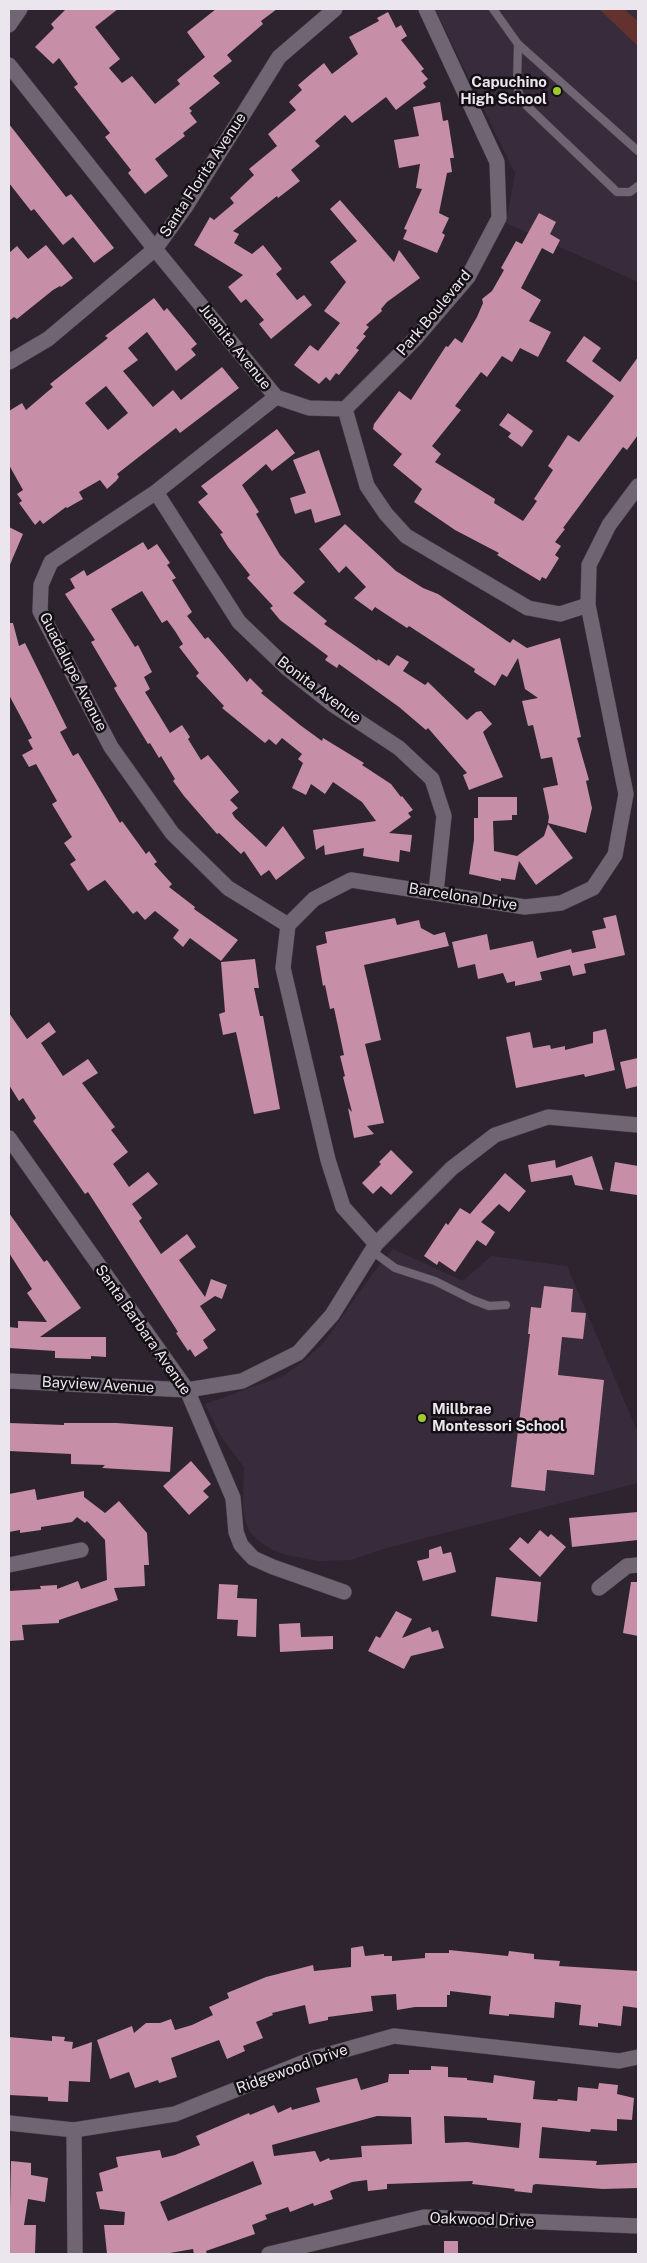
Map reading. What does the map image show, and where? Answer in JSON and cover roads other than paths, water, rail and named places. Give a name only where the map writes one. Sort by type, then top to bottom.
[{"type":"street","points":[[9,25],[20,9]]},
{"type":"street","name":"Santa Florita Avenue","points":[[9,362],[48,339],[155,250],[186,206],[279,57],[334,9]]},
{"type":"street","name":"Park Boulevard","points":[[345,409],[415,339],[468,277],[499,218],[497,162],[426,9]]},
{"type":"street","name":"Juanita Avenue","points":[[9,65],[155,250],[276,397],[309,408],[345,409]]},
{"type":"street","name":"Guadalupe Avenue","points":[[276,397],[156,492],[51,562],[40,585],[40,611],[111,747],[172,833],[228,888],[288,926]]},
{"type":"street","points":[[345,409],[367,486],[386,514],[406,536],[528,608],[560,614],[588,605]]},
{"type":"street","name":"Barcelona Drive","points":[[288,926],[314,899],[351,880],[525,907],[561,903],[593,888],[615,855],[632,795],[588,605],[589,565],[609,525],[638,486]]},
{"type":"street","name":"Bonita Avenue","points":[[156,492],[239,622],[288,669],[332,704],[399,748],[432,779],[444,816],[436,892]]},
{"type":"street","points":[[288,926],[283,968],[328,1160],[343,1208],[374,1248]]},
{"type":"street","name":"Bayview Avenue","points":[[9,1381],[187,1390],[242,1380],[298,1353],[332,1315],[374,1248],[452,1168],[494,1135],[548,1117],[638,1125]]},
{"type":"street","name":"Santa Barbara Avenue","points":[[9,1138],[187,1390],[233,1498],[236,1532],[241,1545],[254,1558],[344,1592]]},
{"type":"street","points":[[9,1565],[80,1550]]},
{"type":"street","points":[[599,1588],[627,1566],[638,1565]]},
{"type":"street","name":"Ridgewood Drive","points":[[9,2123],[74,2130],[175,2114],[312,2059],[394,2036],[620,2061],[638,2057]]},
{"type":"street","points":[[74,2130],[75,2254]]},
{"type":"street","name":"Oakwood Drive","points":[[269,2254],[424,2217],[638,2226]]},
{"type":"lane","points":[[493,9],[518,44],[638,151]]},
{"type":"lane","points":[[518,44],[517,85],[519,94],[527,106],[617,192],[630,192],[638,186]]},
{"type":"lane","points":[[374,1248],[395,1268],[434,1281],[489,1306],[506,1304]]},
{"type":"place","name":"Capuchino High School","points":[[557,91]]},
{"type":"place","name":"Millbrae Montessori School","points":[[422,1418]]}]
